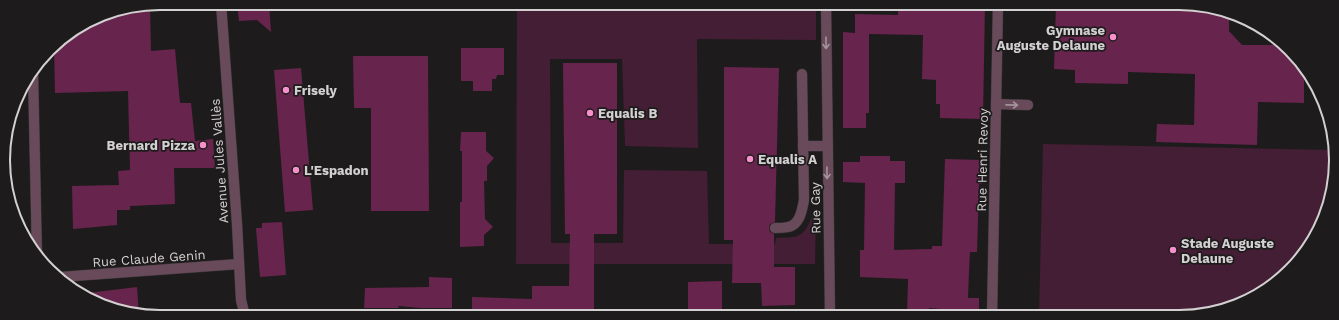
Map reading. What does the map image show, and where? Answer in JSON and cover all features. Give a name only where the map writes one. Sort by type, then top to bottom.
[{"type":"street","name":"Avenue Jules Vallès","points":[[221,10],[239,264],[240,300],[243,310]]},
{"type":"street","name":"Rue Gay","points":[[826,10],[830,310]]},
{"type":"street","name":"Rue Henri Revoy","points":[[992,310],[998,10]]},
{"type":"street","points":[[775,228],[790,227],[798,221],[802,214],[804,200],[802,74]]},
{"type":"street","points":[[33,80],[37,245]]},
{"type":"street","points":[[996,104],[1028,105]]},
{"type":"street","points":[[803,146],[827,146]]},
{"type":"street","name":"Rue Claude Genin","points":[[66,277],[239,264]]},
{"type":"shaded area","points":[[517,10],[816,10],[816,40],[697,39],[698,148],[625,146],[622,59],[550,59],[551,243],[623,243],[624,170],[707,171],[709,244],[775,244],[776,238],[794,237],[802,233],[806,229],[812,217],[816,217],[815,264],[516,264]]},
{"type":"shaded area","name":"Stade Auguste Delaune","points":[[1043,144],[1329,150],[1328,180],[1324,199],[1318,217],[1309,235],[1292,259],[1278,273],[1245,295],[1218,305],[1189,310],[1039,310]]},
{"type":"building","points":[[150,10],[151,51],[175,49],[180,103],[191,103],[195,141],[213,139],[215,168],[174,168],[175,204],[130,206],[130,210],[117,210],[117,225],[73,229],[72,186],[119,185],[118,171],[130,170],[128,91],[55,93],[54,54],[61,47],[85,30],[103,21],[121,15]]},
{"type":"building","points":[[238,10],[269,10],[271,32],[257,20],[239,21]]},
{"type":"building","points":[[898,10],[985,10],[983,119],[940,118],[940,104],[936,104],[936,80],[922,79],[923,35],[869,34],[869,113],[866,113],[866,128],[843,128],[843,32],[855,33],[855,14],[898,15]]},
{"type":"building","points":[[1056,10],[1199,11],[1229,19],[1229,31],[1242,45],[1275,45],[1278,47],[1292,61],[1304,77],[1304,103],[1258,102],[1257,145],[1156,142],[1157,124],[1194,125],[1195,74],[1128,72],[1128,84],[1075,83],[1075,70],[1054,69]]},
{"type":"building","points":[[461,48],[504,48],[504,75],[497,75],[496,79],[492,79],[492,91],[473,91],[473,81],[461,81]]},
{"type":"building","points":[[353,56],[428,56],[429,211],[371,211],[371,108],[354,108]]},
{"type":"building","name":"Equalis B","points":[[563,63],[617,63],[617,234],[594,234],[594,310],[472,310],[472,297],[532,299],[532,286],[569,286],[570,234],[565,234]]},
{"type":"building","name":"Equalis A","points":[[724,67],[779,68],[775,222],[770,224],[769,228],[770,232],[774,234],[774,267],[795,267],[795,305],[762,306],[761,283],[732,283],[733,240],[724,240]]},
{"type":"building","name":"L'Espadon","points":[[301,68],[313,210],[285,212],[274,70]]},
{"type":"building","points":[[461,132],[486,132],[486,151],[494,158],[487,166],[487,181],[484,181],[485,219],[493,227],[484,235],[484,246],[460,247],[460,202],[462,202],[462,151],[460,151]]},
{"type":"building","points":[[860,156],[890,156],[890,161],[905,161],[905,183],[895,183],[894,250],[932,249],[932,246],[942,246],[945,159],[982,160],[982,184],[979,184],[977,252],[970,252],[968,298],[979,298],[979,310],[929,308],[929,310],[907,310],[908,279],[860,277],[860,250],[864,250],[865,183],[843,182],[843,162],[860,162]]},
{"type":"building","points":[[282,222],[286,275],[260,277],[256,228],[262,228],[262,223]]},
{"type":"building","points":[[429,277],[452,278],[452,308],[398,306],[399,308],[364,308],[365,288],[429,287]]},
{"type":"building","points":[[722,281],[722,310],[688,310],[688,282]]},
{"type":"building","points":[[137,287],[138,309],[121,305],[90,293]]},
{"type":"place","name":"Gymnase Auguste Delaune","points":[[1113,37]]},
{"type":"place","name":"Frisely","points":[[286,90]]},
{"type":"place","name":"Equalis B","points":[[590,113]]},
{"type":"place","name":"Bernard Pizza","points":[[203,145]]},
{"type":"place","name":"Equalis A","points":[[750,159]]},
{"type":"place","name":"L'Espadon","points":[[296,170]]},
{"type":"place","name":"Stade Auguste Delaune","points":[[1173,250]]}]
